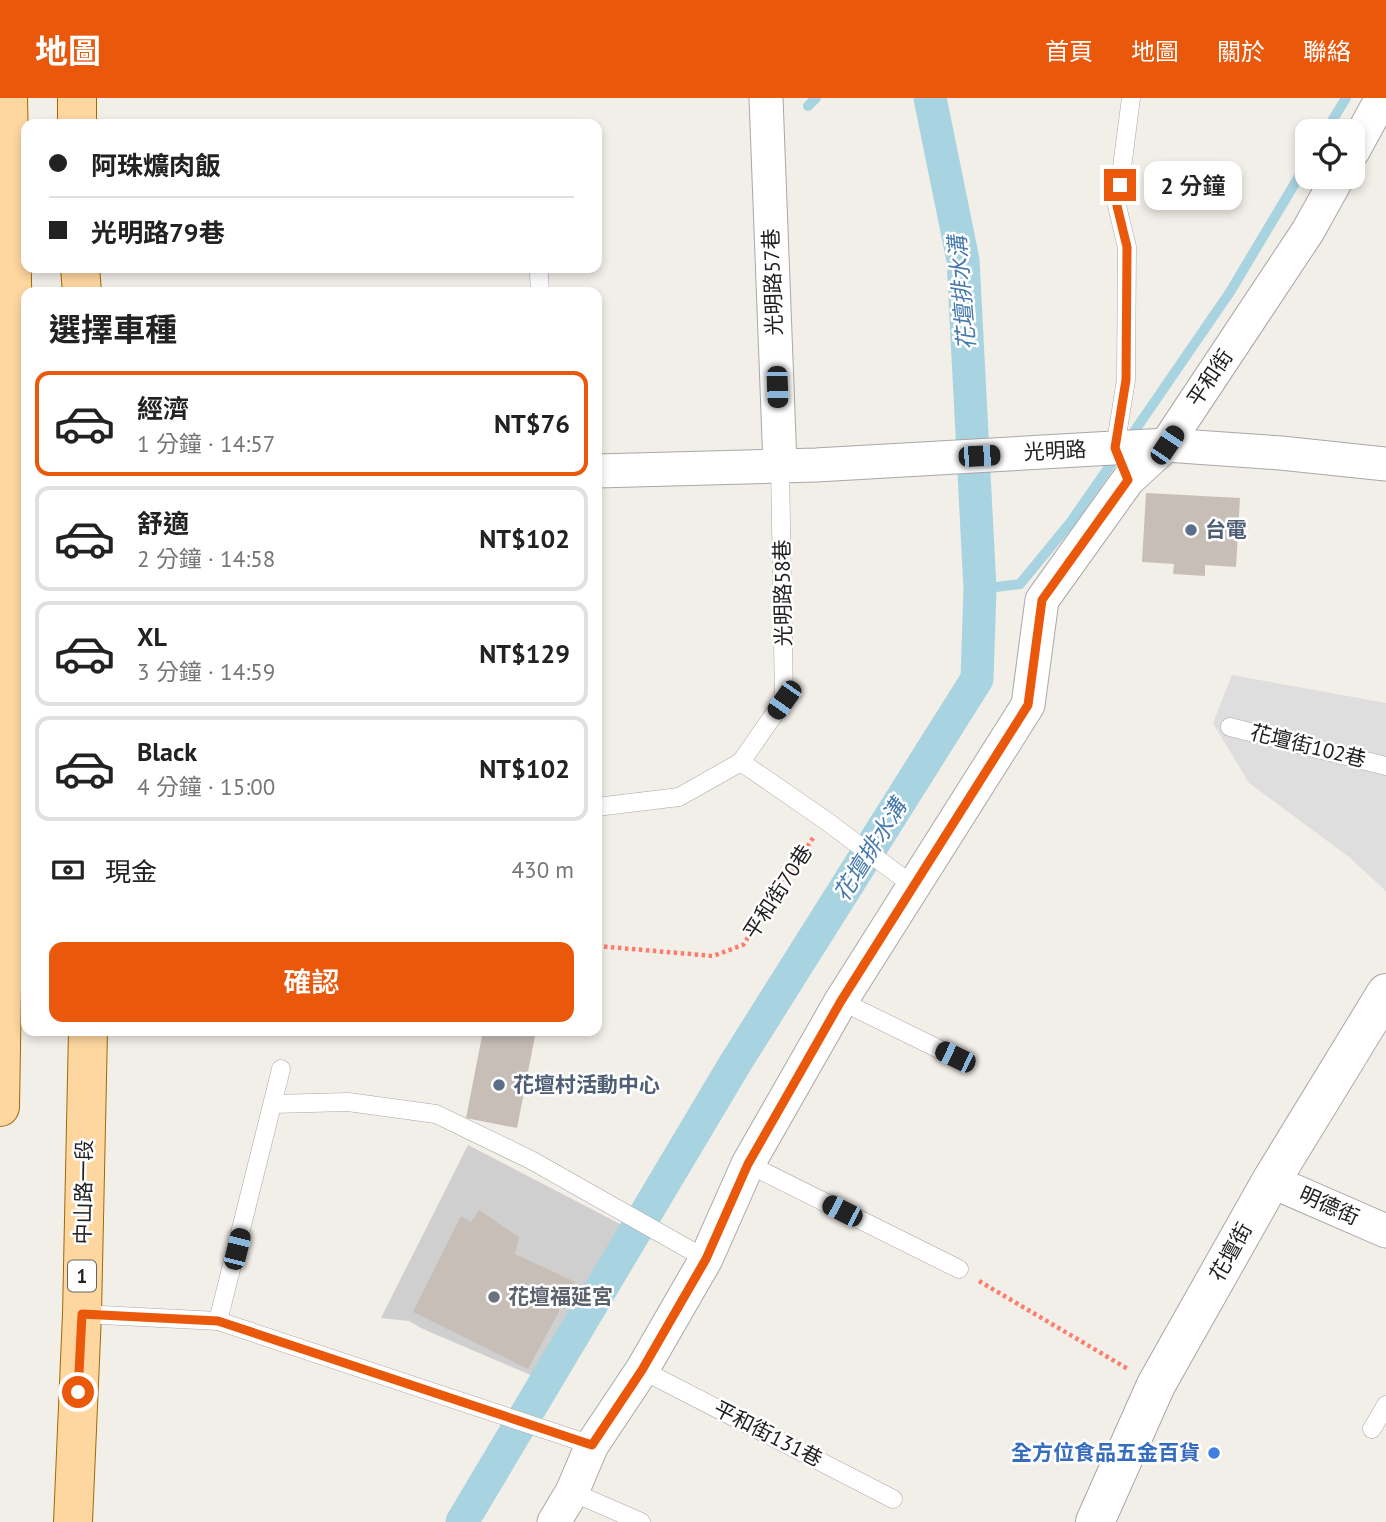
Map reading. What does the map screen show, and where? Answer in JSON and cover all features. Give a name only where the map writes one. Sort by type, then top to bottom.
[{"type":"main road","points":[[0,1107],[12,554],[13,326],[8,98]]},
{"type":"main road","points":[[77,98],[77,119]]},
{"type":"main road","name":"中山路一段","points":[[73,1522],[82,1314],[88,1036]]},
{"type":"street","name":"光明路57巷","points":[[766,98],[780,465]]},
{"type":"street","points":[[1365,129],[1382,98]]},
{"type":"street","name":"平和街","points":[[554,1522],[572,1492],[592,1445],[642,1370],[706,1259],[748,1164],[841,1001],[1028,705],[1042,600],[1128,480],[1167,445],[1308,231],[1331,189]]},
{"type":"street","name":"光明路","points":[[602,471],[816,465],[1167,445],[1386,464]]},
{"type":"street","name":"花壇街","points":[[1095,1522],[1156,1385],[1271,1181],[1386,993]]},
{"type":"street","name":"明德街","points":[[1271,1181],[1386,1231]]},
{"type":"lane","points":[[1128,480],[1115,448],[1126,380],[1127,274],[1127,247],[1117,206],[1131,98]]},
{"type":"lane","points":[[539,274],[540,287]]},
{"type":"lane","name":"光明路58巷","points":[[602,806],[679,797],[741,762],[784,700],[780,465]]},
{"type":"lane","name":"花壇街102巷","points":[[1230,727],[1386,766]]},
{"type":"lane","points":[[741,762],[915,887]]},
{"type":"lane","points":[[841,1001],[955,1057]]},
{"type":"lane","points":[[218,1321],[281,1069]]},
{"type":"lane","points":[[273,1104],[348,1102],[436,1114],[531,1160],[706,1259]]},
{"type":"lane","points":[[748,1164],[959,1269]]},
{"type":"lane","points":[[82,1314],[218,1321],[592,1445]]},
{"type":"lane","name":"平和街131巷","points":[[642,1370],[894,1499]]},
{"type":"lane","points":[[1372,1429],[1386,1405]]},
{"type":"lane","points":[[572,1492],[641,1522]]},
{"type":"path","name":"平和街70巷","points":[[602,946],[713,956],[743,945],[825,820]]},
{"type":"path","points":[[959,1269],[1156,1385]]},
{"type":"shaded area","points":[[1232,675],[1386,703],[1386,891],[1349,857],[1249,783],[1213,723]]},
{"type":"shaded area","name":"花壇福延宮","points":[[468,1145],[622,1225],[533,1376],[409,1321],[381,1318]]},
{"type":"building","name":"台電","points":[[1146,493],[1240,498],[1236,567],[1205,565],[1205,576],[1173,574],[1174,564],[1142,562]]},
{"type":"building","name":"花壇村活動中心","points":[[482,1036],[535,1036],[517,1128],[466,1118]]},
{"type":"building","name":"花壇福延宮","points":[[479,1210],[519,1237],[515,1254],[575,1282],[528,1369],[413,1312],[461,1216],[471,1222]]},
{"type":"waterway","points":[[808,106],[816,98]]},
{"type":"waterway","name":"花壇排水溝","points":[[462,1522],[736,1062],[977,679],[980,589],[963,260],[930,98]]},
{"type":"waterway","points":[[1333,119],[1346,98]]},
{"type":"waterway","points":[[1129,439],[1230,292],[1295,183]]},
{"type":"waterway","points":[[980,589],[1020,584],[1070,523],[1118,454]]},
{"type":"place","name":"台電","points":[[1191,530]]},
{"type":"place","name":"花壇村活動中心","points":[[499,1085]]},
{"type":"place","name":"花壇福延宮","points":[[494,1297]]},
{"type":"place","name":"全方位食品五金百貨","points":[[1214,1453]]},
{"type":"route","points":[[78,1392],[82,1314],[218,1321],[592,1445],[642,1370],[706,1259],[748,1164],[841,1001],[1028,705],[1042,600],[1128,480],[1115,448],[1126,380],[1127,247],[1117,206],[1120,185]]}]
